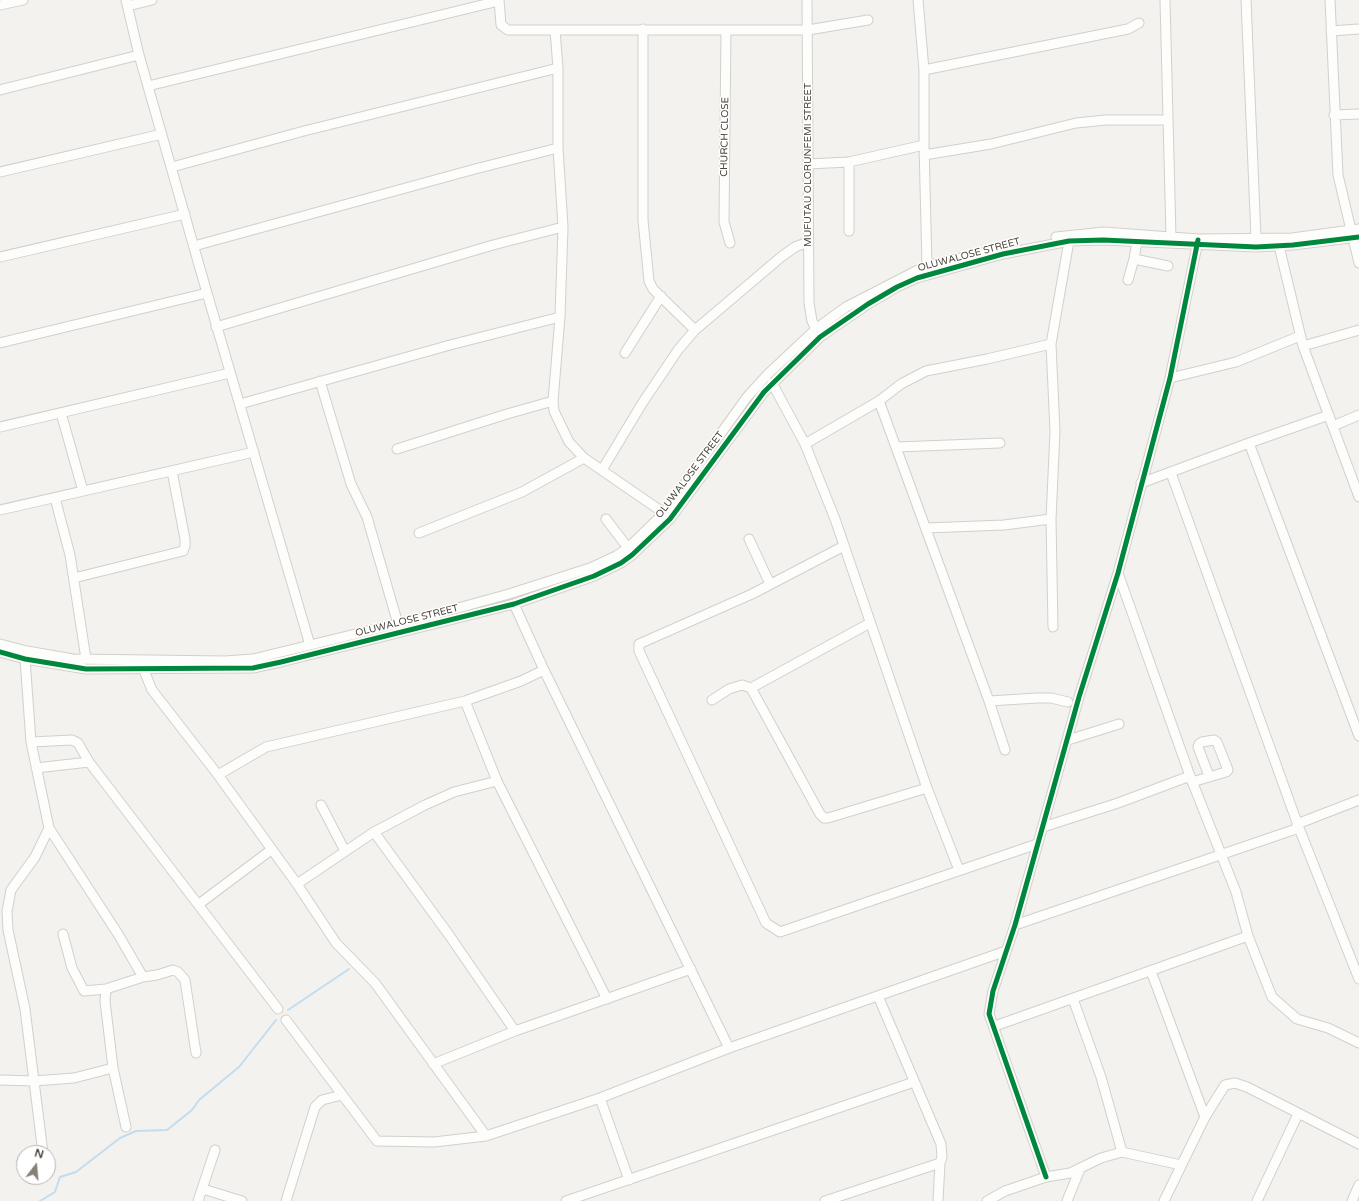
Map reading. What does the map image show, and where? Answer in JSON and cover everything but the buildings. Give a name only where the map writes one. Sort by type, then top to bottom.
[{"type":"street","points":[[0,5],[23,0]]},
{"type":"street","points":[[152,0],[127,3],[139,55],[172,167],[216,327],[310,645]]},
{"type":"street","points":[[148,86],[499,0],[502,25],[508,30],[808,30],[868,20]]},
{"type":"street","name":"MUFUTAU OLORUNFEMI STREET","points":[[807,0],[809,304],[812,321],[816,329]]},
{"type":"street","points":[[918,0],[924,70],[924,155],[927,266]]},
{"type":"street","points":[[1165,0],[1171,236]]},
{"type":"street","points":[[1246,0],[1256,238]]},
{"type":"street","points":[[1330,0],[1334,115],[1338,174],[1355,233],[1359,263]]},
{"type":"street","points":[[924,70],[1128,29],[1139,23]]},
{"type":"street","points":[[642,29],[643,220],[650,286],[695,330]]},
{"type":"street","points":[[1331,31],[1359,29]]},
{"type":"street","points":[[555,30],[558,68],[558,148],[563,227],[560,317],[553,401],[558,422],[563,432],[569,442],[584,458],[664,513]]},
{"type":"street","name":"CHURCH CLOSE","points":[[726,30],[724,222],[730,243]]},
{"type":"street","points":[[0,90],[139,55]]},
{"type":"street","points":[[172,167],[558,68]]},
{"type":"street","points":[[1334,115],[1359,114]]},
{"type":"street","points":[[924,155],[990,144],[1076,123],[1106,120],[1167,120]]},
{"type":"street","points":[[0,172],[162,134]]},
{"type":"street","points":[[808,164],[849,162],[924,145]]},
{"type":"street","points":[[194,246],[475,169],[558,148]]},
{"type":"street","points":[[849,162],[849,231]]},
{"type":"street","points":[[0,257],[185,214]]},
{"type":"street","points":[[216,327],[500,243],[563,227]]},
{"type":"street","name":"OLUWALOSE STREET","points":[[0,652],[25,659],[86,669],[253,668],[281,662],[374,634],[398,624],[531,587],[590,568],[616,556],[628,548],[664,513],[747,396],[816,329],[846,307],[927,266],[1002,248],[1085,232],[1171,236],[1198,242],[1256,238],[1292,238],[1355,233]]},
{"type":"street","name":"OLUWALOSE STREET","points":[[0,644],[27,651],[86,659],[253,660],[310,645],[374,634],[514,604],[594,576],[621,563],[632,555],[670,519],[756,401],[772,383],[820,336],[897,287],[936,271],[1003,254],[1069,241],[1198,242],[1279,246],[1355,233]]},
{"type":"street","points":[[1053,627],[1051,519],[1055,446],[1051,344],[1069,241]]},
{"type":"street","points":[[602,470],[643,402],[678,350],[695,330],[781,257],[795,247],[808,242]]},
{"type":"street","points":[[1128,280],[1134,260],[1137,242]]},
{"type":"street","points":[[1046,1177],[995,1026],[989,1014],[993,990],[1015,925],[1079,697],[1118,574],[1170,378],[1198,242]]},
{"type":"street","points":[[1279,246],[1300,336],[1359,497]]},
{"type":"street","points":[[1134,260],[1168,266]]},
{"type":"street","points":[[0,343],[207,294]]},
{"type":"street","points":[[625,354],[661,296]]},
{"type":"street","points":[[240,404],[450,344],[560,317]]},
{"type":"street","points":[[1304,346],[1359,330]]},
{"type":"street","points":[[1170,378],[1236,362],[1300,336]]},
{"type":"street","points":[[805,444],[879,400],[901,384],[926,371],[1051,344]]},
{"type":"street","points":[[0,427],[230,373]]},
{"type":"street","points":[[320,381],[351,484],[367,517],[398,624]]},
{"type":"street","points":[[772,383],[805,444],[835,518],[927,788],[959,870]]},
{"type":"street","points":[[879,400],[989,702],[1005,750]]},
{"type":"street","points":[[397,449],[553,401]]},
{"type":"street","points":[[61,413],[83,491]]},
{"type":"street","points":[[1141,484],[1249,443],[1329,415]]},
{"type":"street","points":[[1333,426],[1359,415]]},
{"type":"street","points":[[897,447],[1000,443]]},
{"type":"street","points":[[1249,443],[1359,736]]},
{"type":"street","points":[[0,510],[254,452]]},
{"type":"street","points":[[419,534],[522,492],[584,458]]},
{"type":"street","points":[[74,578],[183,550],[185,546],[185,539],[172,471]]},
{"type":"street","points":[[1171,473],[1298,826],[1359,979]]},
{"type":"street","points":[[55,498],[74,578],[86,659]]},
{"type":"street","points":[[606,519],[628,548]]},
{"type":"street","points":[[926,528],[1004,526],[1051,519]]},
{"type":"street","points":[[749,539],[770,584]]},
{"type":"street","points":[[844,546],[770,584],[639,644],[638,648],[766,923],[780,932],[1037,844]]},
{"type":"street","points":[[1118,574],[1191,779],[1236,892],[1248,936],[1272,997],[1297,1019],[1328,1028],[1359,1043]]},
{"type":"street","points":[[514,604],[544,670],[729,1048]]},
{"type":"street","points":[[751,688],[870,624]]},
{"type":"street","points":[[25,659],[31,742],[49,828],[118,934],[143,977]]},
{"type":"street","points":[[143,668],[152,690],[218,774],[271,850],[297,884],[336,943],[375,983],[486,1136]]},
{"type":"street","points":[[218,774],[266,747],[465,700],[521,681],[544,670]]},
{"type":"street","points":[[712,700],[729,689],[742,685],[751,688],[816,807],[824,818],[927,788]]},
{"type":"street","points":[[989,702],[1037,698],[1068,702]]},
{"type":"street","points":[[465,700],[497,781],[607,999]]},
{"type":"street","points":[[1068,740],[1119,724]]},
{"type":"street","points":[[31,742],[75,741],[78,743],[89,762],[278,1009]]},
{"type":"street","points":[[36,768],[89,762]]},
{"type":"street","points":[[1043,827],[1191,779],[1209,776]]},
{"type":"street","points":[[297,884],[374,832],[454,792],[497,781]]},
{"type":"street","points":[[1015,925],[1221,855],[1298,826],[1359,800]]},
{"type":"street","points":[[321,805],[345,851]]},
{"type":"street","points":[[42,1145],[25,1009],[8,930],[7,911],[11,890],[35,857],[49,828]]},
{"type":"street","points":[[374,832],[449,935],[515,1031]]},
{"type":"street","points":[[199,904],[271,850]]},
{"type":"street","points":[[63,934],[72,968],[84,991],[106,989],[143,977],[176,970],[184,980],[196,1053]]},
{"type":"street","points":[[995,1026],[1248,936]]},
{"type":"street","points":[[286,1020],[377,1141],[434,1142],[486,1136],[600,1098],[729,1048],[1006,950]]},
{"type":"street","points":[[433,1064],[515,1031],[690,969]]},
{"type":"street","points":[[1151,971],[1205,1117]]},
{"type":"street","points":[[106,989],[105,1001],[113,1068],[126,1127]]},
{"type":"street","points":[[878,996],[941,1144],[942,1157],[940,1163],[938,1201]]},
{"type":"street","points":[[1073,999],[1101,1076],[1122,1152]]},
{"type":"street","points":[[0,1080],[34,1081],[74,1078],[113,1068]]},
{"type":"street","points":[[566,1201],[914,1082]]},
{"type":"street","points":[[1164,1201],[1205,1117],[1226,1085],[1235,1083],[1247,1087],[1359,1144]]},
{"type":"street","points":[[286,1201],[315,1107],[322,1100],[342,1095]]},
{"type":"street","points":[[600,1098],[629,1180]]},
{"type":"street","points":[[1257,1201],[1298,1114]]},
{"type":"street","points":[[198,1201],[203,1190],[215,1150]]},
{"type":"street","points":[[987,1201],[1046,1177],[1070,1173],[1101,1158],[1122,1152],[1181,1165]]},
{"type":"street","points":[[825,1201],[940,1163]]},
{"type":"street","points":[[1067,1201],[1080,1169]]},
{"type":"street","points":[[1352,1201],[1359,1185]]},
{"type":"street","points":[[203,1190],[242,1201]]},
{"type":"waterway","points":[[288,1010],[349,969]]},
{"type":"waterway","points":[[40,1201],[55,1192],[60,1177],[76,1172],[120,1138],[136,1131],[167,1130],[192,1110],[199,1100],[239,1067],[276,1020]]},
{"type":"cycle path","points":[[0,652],[25,659],[86,669],[253,668],[514,604],[594,576],[621,563],[632,555],[670,519],[764,392],[820,337],[868,304],[897,287],[917,278],[1003,254],[1069,241],[1103,240],[1256,247],[1293,245],[1359,237]]},
{"type":"cycle path","points":[[1046,1177],[989,1014],[993,991],[1015,925],[1079,697],[1118,573],[1170,378],[1198,240]]}]
